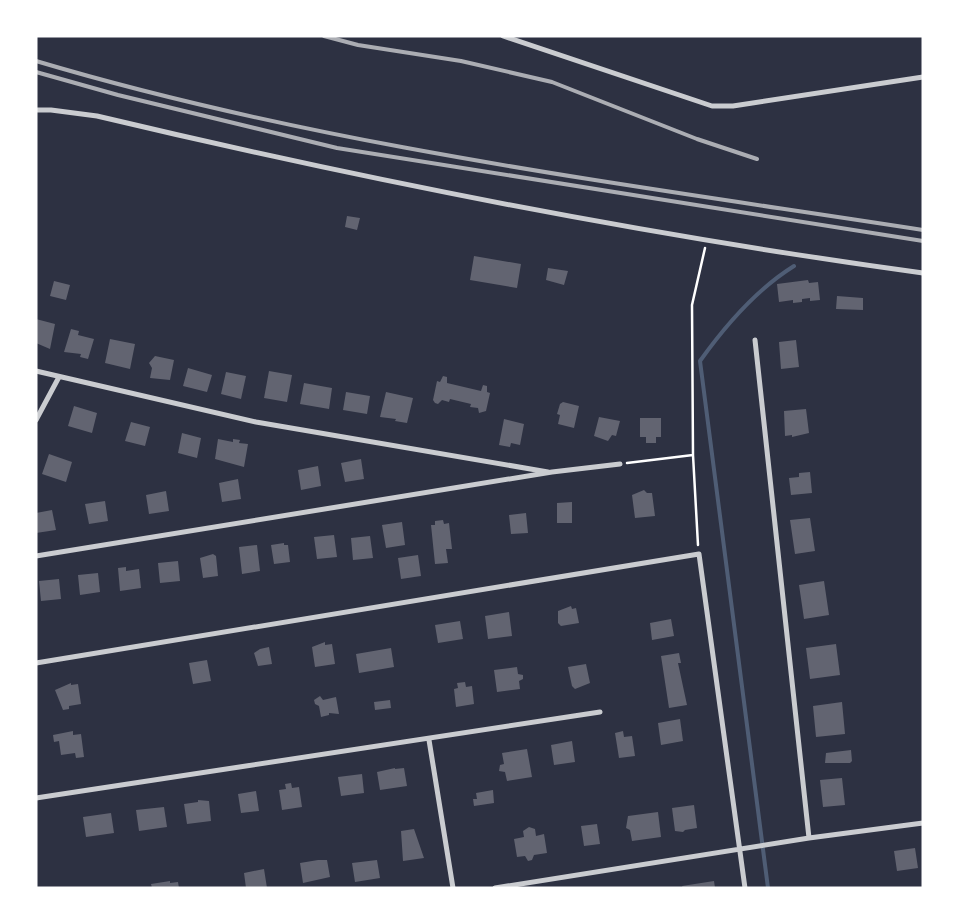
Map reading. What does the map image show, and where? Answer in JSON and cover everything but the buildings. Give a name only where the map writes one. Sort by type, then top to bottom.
[{"type":"street","points":[[502,36],[712,106],[732,106],[923,77]]},
{"type":"street","points":[[36,110],[97,116],[462,198],[796,256],[923,272]]},
{"type":"street","points":[[755,340],[809,838]]},
{"type":"street","points":[[36,371],[256,422],[552,472]]},
{"type":"street","points":[[36,420],[59,377]]},
{"type":"street","points":[[36,556],[552,472],[620,464]]},
{"type":"street","points":[[36,663],[699,554],[745,888]]},
{"type":"street","points":[[36,798],[428,740],[600,712]]},
{"type":"street","points":[[428,740],[453,888]]},
{"type":"street","points":[[495,888],[740,848],[923,823]]},
{"type":"path","points":[[699,554],[693,455],[692,305],[707,240]]},
{"type":"path","points":[[620,464],[693,455]]},
{"type":"waterway","points":[[768,888],[700,361],[742,309],[780,275],[794,266]]},
{"type":"railway","points":[[324,36],[358,45],[461,61],[552,82],[697,139],[757,159]]},
{"type":"railway","points":[[36,61],[145,91],[365,140],[588,179],[923,230]]},
{"type":"railway","points":[[36,72],[118,95],[337,148],[923,241]]}]
